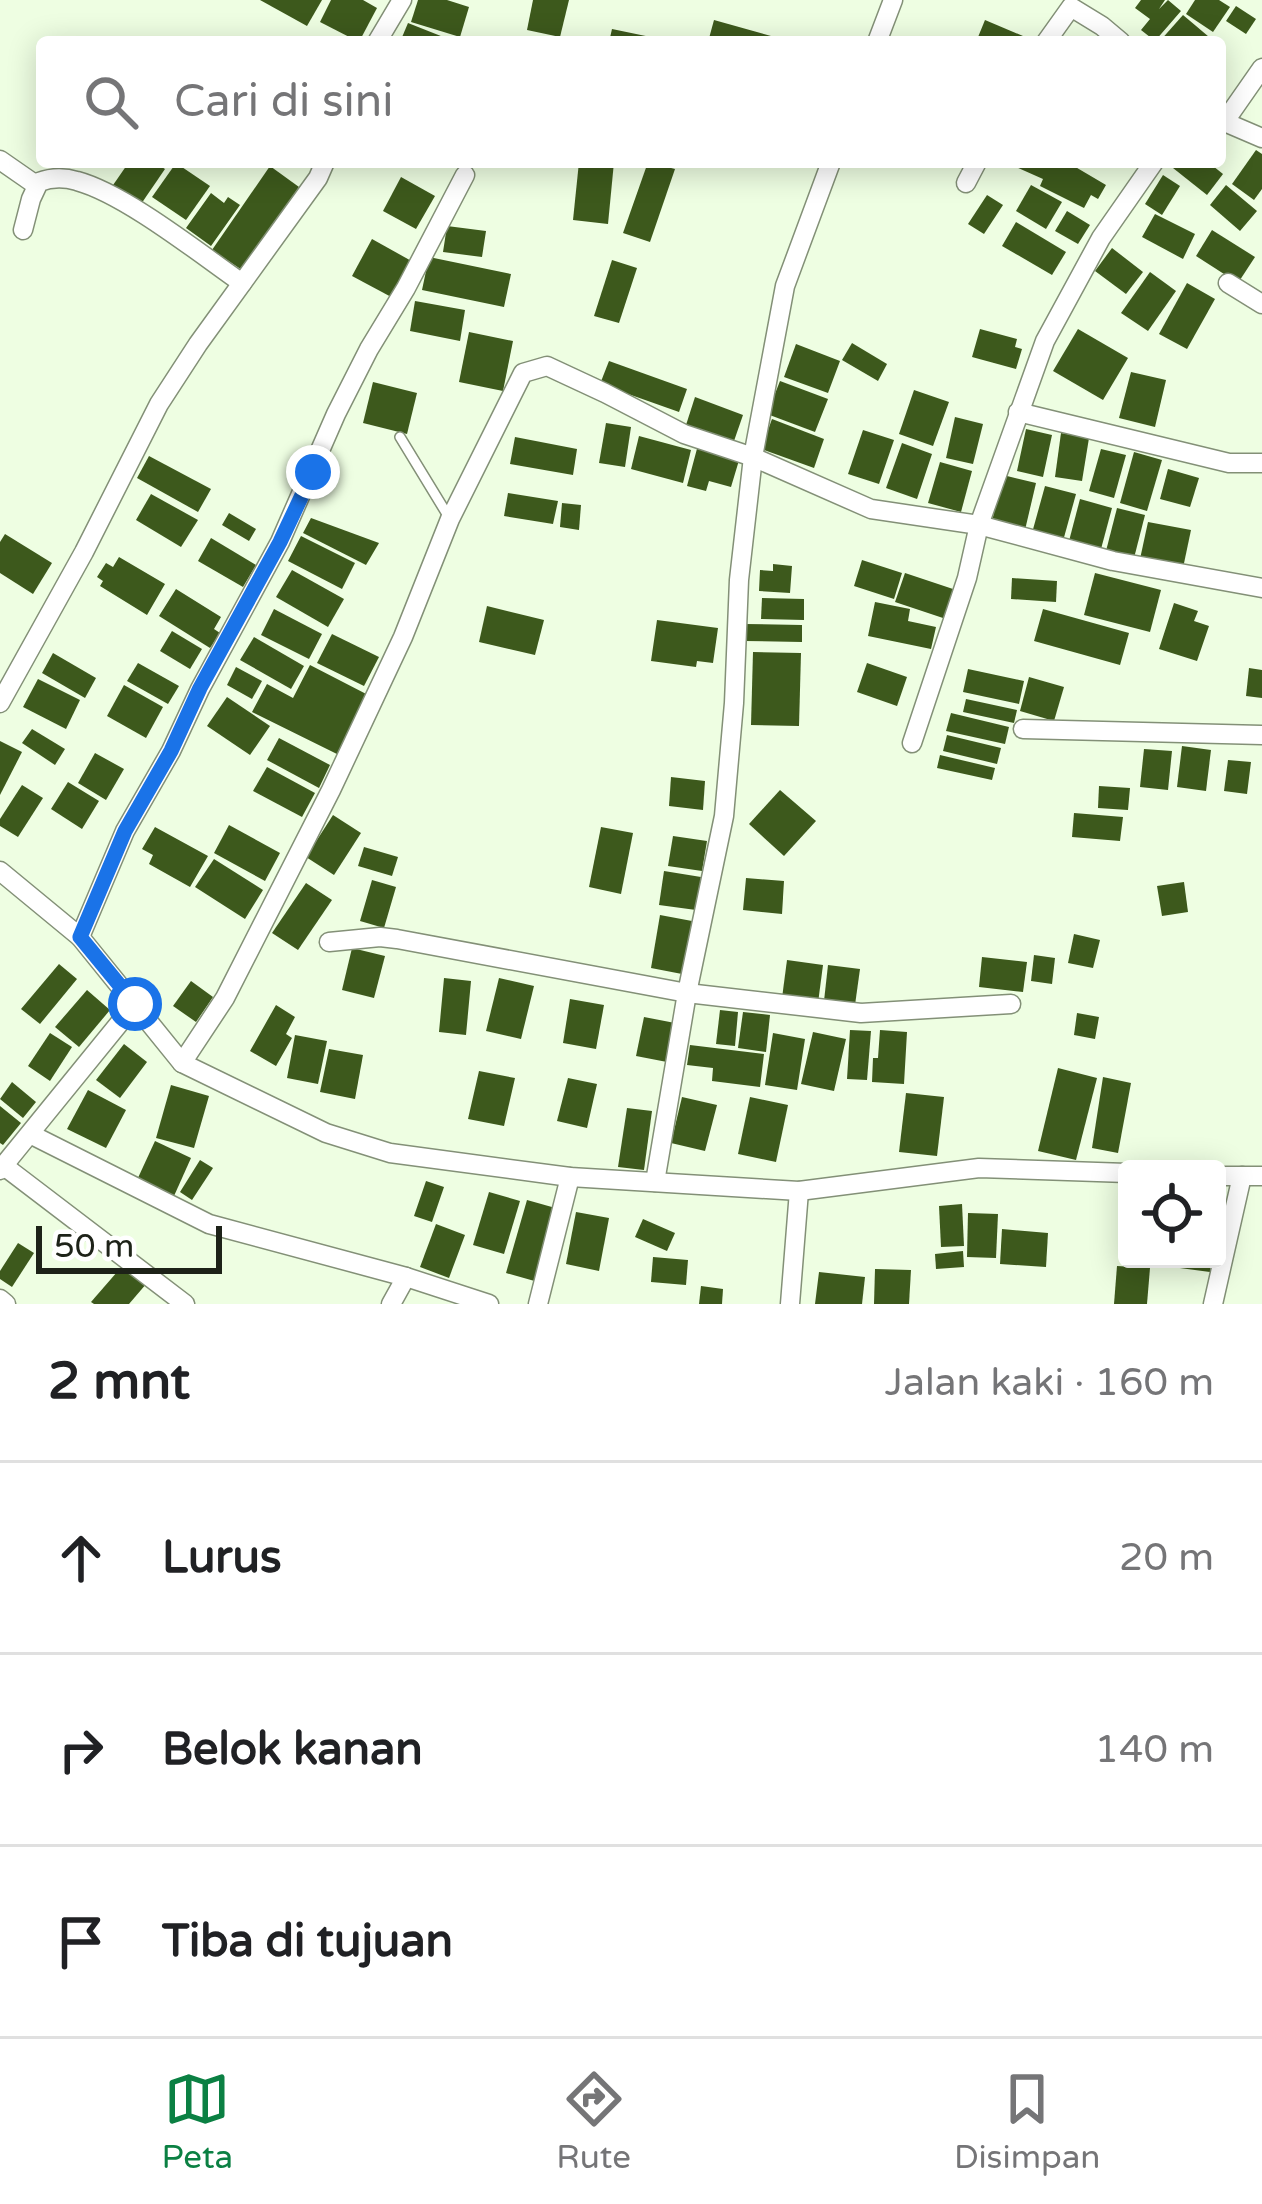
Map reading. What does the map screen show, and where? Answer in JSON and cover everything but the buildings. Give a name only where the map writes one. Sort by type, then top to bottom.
[{"type":"street","points":[[381,36],[402,0]]},
{"type":"street","points":[[879,36],[892,0]]},
{"type":"street","points":[[1049,36],[1063,4],[1114,36]]},
{"type":"street","points":[[1226,116],[1262,68]]},
{"type":"street","points":[[1226,123],[1262,138]]},
{"type":"street","points":[[0,160],[36,185]]},
{"type":"street","points":[[0,703],[159,404],[323,168]]},
{"type":"street","points":[[655,1182],[724,816],[739,580],[753,457],[784,286],[829,168]]},
{"type":"street","points":[[966,183],[974,168]]},
{"type":"street","points":[[912,743],[967,578],[979,526],[1045,341],[1101,238],[1150,168]]},
{"type":"street","points":[[80,937],[125,831],[280,542],[369,350],[465,175]]},
{"type":"street","points":[[23,230],[36,185],[59,178],[81,182],[130,207],[242,283]]},
{"type":"street","points":[[1228,284],[1262,304]]},
{"type":"street","points":[[182,1063],[224,998],[331,790],[404,637],[450,519],[523,373],[547,366],[684,434],[753,457],[871,509],[979,526],[1113,561],[1262,588]]},
{"type":"street","points":[[1018,412],[1229,463],[1262,463]]},
{"type":"street","points":[[1022,729],[1262,735]]},
{"type":"street","points":[[0,871],[80,937],[182,1063],[326,1132],[390,1153],[570,1177],[799,1192],[979,1168],[1118,1173]]},
{"type":"street","points":[[329,942],[397,939],[687,993],[861,1013],[1011,1004]]},
{"type":"street","points":[[135,1004],[2,1168],[185,1304]]},
{"type":"street","points":[[30,1134],[209,1224],[489,1304]]},
{"type":"street","points":[[1213,1304],[1252,1176]]},
{"type":"street","points":[[538,1304],[570,1177]]},
{"type":"street","points":[[790,1304],[799,1192]]},
{"type":"street","points":[[391,1304],[406,1277]]},
{"type":"lane","points":[[400,436],[450,519]]},
{"type":"route","points":[[135,1004],[80,937],[125,831],[171,751],[313,472]]}]
